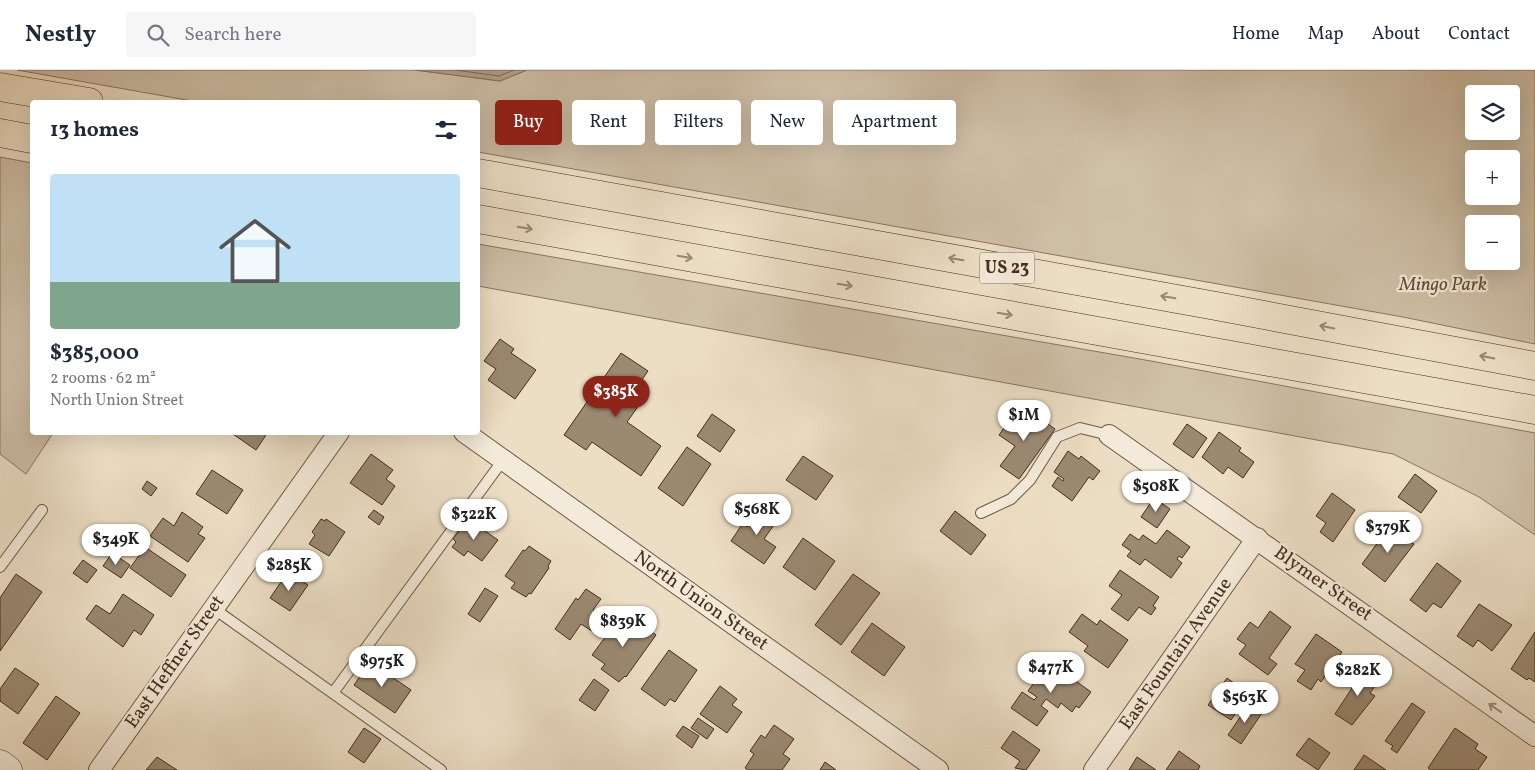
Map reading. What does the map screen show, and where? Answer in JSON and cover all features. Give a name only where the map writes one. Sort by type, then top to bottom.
[{"type":"highway","points":[[0,87],[77,100]]},
{"type":"highway","points":[[0,133],[30,139]]},
{"type":"highway","name":"US 23","points":[[480,173],[1225,307],[1535,366]]},
{"type":"highway","name":"US 23","points":[[480,219],[1535,410]]},
{"type":"street","name":"East Heffner Street","points":[[99,770],[337,435]]},
{"type":"street","name":"North Union Street","points":[[468,435],[938,770]]},
{"type":"street","name":"Blymer Street","points":[[1109,435],[1535,736]]},
{"type":"street","name":"East Fountain Avenue","points":[[1094,770],[1257,538]]},
{"type":"street","points":[[0,764],[8,770]]},
{"type":"lane","points":[[981,513],[1011,499],[1030,480],[1058,437],[1080,428],[1109,435]]},
{"type":"lane","points":[[333,693],[503,460]]},
{"type":"lane","points":[[0,567],[42,510]]},
{"type":"lane","points":[[213,608],[441,770]]},
{"type":"green space","name":"Mingo Park","points":[[17,70],[415,70],[500,81],[527,70],[1535,70],[1535,344],[1403,317],[480,152],[480,100],[187,100]]},
{"type":"green space","points":[[0,157],[30,163],[30,435],[52,435],[26,474],[0,454]]},
{"type":"green space","points":[[480,244],[1151,361],[1535,433],[1535,535],[1479,497],[1393,454],[480,286]]},
{"type":"water","points":[[415,70],[527,70],[500,81]]},
{"type":"building","points":[[500,339],[514,349],[511,353],[536,370],[515,399],[488,380],[496,369],[484,361]]},
{"type":"building","points":[[621,353],[648,371],[632,394],[642,401],[627,422],[661,446],[641,476],[592,442],[586,450],[564,435]]},
{"type":"building","points":[[1017,410],[1037,424],[1041,419],[1055,429],[1019,479],[1000,466],[1015,446],[999,435]]},
{"type":"building","points":[[712,414],[735,430],[720,452],[697,436]]},
{"type":"building","points":[[1187,424],[1207,438],[1193,458],[1173,444]]},
{"type":"building","points":[[1219,432],[1241,448],[1239,451],[1254,462],[1243,478],[1228,467],[1223,474],[1202,457]]},
{"type":"building","points":[[234,435],[266,435],[256,450]]},
{"type":"building","points":[[687,447],[711,464],[683,506],[658,488]]},
{"type":"building","points":[[1068,451],[1079,459],[1081,456],[1100,471],[1093,480],[1089,477],[1072,501],[1052,486],[1058,477],[1063,481],[1064,479],[1054,472]]},
{"type":"building","points":[[371,454],[393,470],[386,479],[395,486],[382,505],[350,483]]},
{"type":"building","points":[[803,456],[833,476],[816,500],[786,480]]},
{"type":"building","points":[[212,470],[243,490],[227,514],[196,494]]},
{"type":"building","points":[[1415,474],[1437,491],[1421,513],[1398,497]]},
{"type":"building","points":[[147,481],[157,488],[151,496],[142,489]]},
{"type":"building","points":[[1332,493],[1355,510],[1333,542],[1320,532],[1326,523],[1316,516]]},
{"type":"building","points":[[1154,498],[1170,509],[1157,528],[1141,517]]},
{"type":"building","points":[[761,507],[778,519],[764,539],[776,547],[764,564],[731,541],[743,523],[747,527]]},
{"type":"building","points":[[374,510],[384,517],[379,525],[368,517]]},
{"type":"building","points":[[955,511],[986,535],[971,555],[940,531]]},
{"type":"building","points":[[182,512],[203,527],[198,534],[205,538],[188,562],[150,536],[163,518],[174,526]]},
{"type":"building","points":[[321,519],[325,521],[326,519],[345,532],[329,556],[309,544],[315,535],[312,532]]},
{"type":"building","points":[[468,519],[498,540],[482,561],[468,551],[464,556],[452,547],[456,542],[453,539]]},
{"type":"building","points":[[1390,526],[1414,544],[1385,582],[1362,564]]},
{"type":"building","points":[[1167,530],[1190,547],[1182,558],[1179,556],[1177,559],[1182,563],[1171,578],[1145,559],[1140,565],[1127,556],[1131,551],[1122,545],[1130,534],[1139,540],[1143,535],[1156,544]]},
{"type":"building","points":[[803,538],[835,561],[815,590],[783,567]]},
{"type":"building","points":[[529,546],[551,561],[548,566],[549,568],[531,594],[529,593],[526,597],[511,588],[515,583],[505,576],[523,550],[525,551]]},
{"type":"building","points":[[145,547],[186,575],[171,597],[130,568]]},
{"type":"building","points":[[112,553],[130,565],[121,578],[103,566]]},
{"type":"building","points":[[83,560],[97,570],[87,583],[73,573]]},
{"type":"building","points":[[1437,563],[1461,581],[1441,608],[1433,603],[1426,612],[1410,600]]},
{"type":"building","points":[[1120,570],[1159,597],[1153,606],[1156,608],[1151,615],[1139,607],[1128,621],[1111,609],[1122,595],[1109,586]]},
{"type":"building","points":[[288,572],[308,585],[290,611],[270,598]]},
{"type":"building","points":[[16,574],[42,592],[0,651],[0,598]]},
{"type":"building","points":[[853,574],[880,593],[841,645],[815,625]]},
{"type":"building","points":[[485,588],[498,596],[480,622],[468,614]]},
{"type":"building","points":[[586,589],[601,599],[593,610],[602,616],[592,631],[581,624],[570,640],[555,629],[576,598],[578,600]]},
{"type":"building","points":[[123,594],[154,615],[141,635],[134,630],[123,647],[86,619],[96,605],[110,614]]},
{"type":"building","points":[[1479,604],[1512,625],[1492,651],[1478,640],[1473,647],[1457,636]]},
{"type":"building","points":[[1270,611],[1291,627],[1269,658],[1277,664],[1268,675],[1239,654],[1246,645],[1237,639],[1250,622],[1258,628]]},
{"type":"building","points":[[1082,614],[1097,625],[1100,620],[1128,640],[1108,668],[1084,651],[1088,646],[1069,632]]},
{"type":"building","points":[[620,617],[637,629],[641,624],[656,635],[626,677],[619,682],[601,669],[605,664],[592,655]]},
{"type":"building","points":[[872,623],[905,647],[884,676],[851,652]]},
{"type":"building","points":[[1535,632],[1535,682],[1529,678],[1527,680],[1511,669]]},
{"type":"building","points":[[1316,634],[1342,652],[1321,682],[1318,679],[1311,690],[1297,681],[1305,670],[1295,664]]},
{"type":"building","points":[[669,650],[697,670],[675,702],[670,699],[665,706],[641,689]]},
{"type":"building","points":[[1055,661],[1067,670],[1065,673],[1091,692],[1079,708],[1076,706],[1072,712],[1061,703],[1058,708],[1046,699],[1041,706],[1048,711],[1037,726],[1011,708],[1022,692],[1034,700],[1037,697],[1028,691],[1038,677],[1041,680]]},
{"type":"building","points":[[370,662],[411,690],[395,713],[354,685]]},
{"type":"building","points":[[15,668],[39,684],[18,714],[0,701],[0,689]]},
{"type":"building","points":[[1365,668],[1380,679],[1370,693],[1375,696],[1352,725],[1335,714]]},
{"type":"building","points":[[1227,678],[1249,694],[1231,720],[1208,705]]},
{"type":"building","points":[[594,679],[609,690],[595,711],[579,700]]},
{"type":"building","points":[[720,686],[737,699],[732,705],[742,712],[727,733],[700,714]]},
{"type":"building","points":[[56,696],[80,713],[47,760],[23,743]]},
{"type":"building","points":[[1412,703],[1425,712],[1397,753],[1391,749],[1393,746],[1385,741]]},
{"type":"building","points":[[1249,704],[1262,713],[1241,744],[1228,735]]},
{"type":"building","points":[[698,718],[714,729],[707,739],[691,728]]},
{"type":"building","points":[[774,725],[794,739],[783,754],[790,759],[782,770],[748,770],[745,768],[754,754],[750,751],[761,735],[765,738]]},
{"type":"building","points":[[683,726],[699,736],[692,748],[676,736]]},
{"type":"building","points":[[364,728],[381,739],[364,763],[348,752]]},
{"type":"building","points":[[1455,728],[1478,744],[1475,749],[1487,757],[1478,770],[1431,770],[1428,768]]},
{"type":"building","points":[[1013,731],[1040,750],[1026,770],[1015,768],[1020,761],[1001,748]]},
{"type":"building","points":[[1309,738],[1330,753],[1318,770],[1296,755]]},
{"type":"building","points":[[1179,751],[1200,766],[1198,770],[1166,770]]},
{"type":"building","points":[[1364,755],[1386,770],[1354,770]]},
{"type":"building","points":[[157,757],[177,770],[146,770]]},
{"type":"building","points":[[1137,757],[1156,770],[1129,770]]},
{"type":"building","points":[[825,762],[836,770],[820,770]]}]
